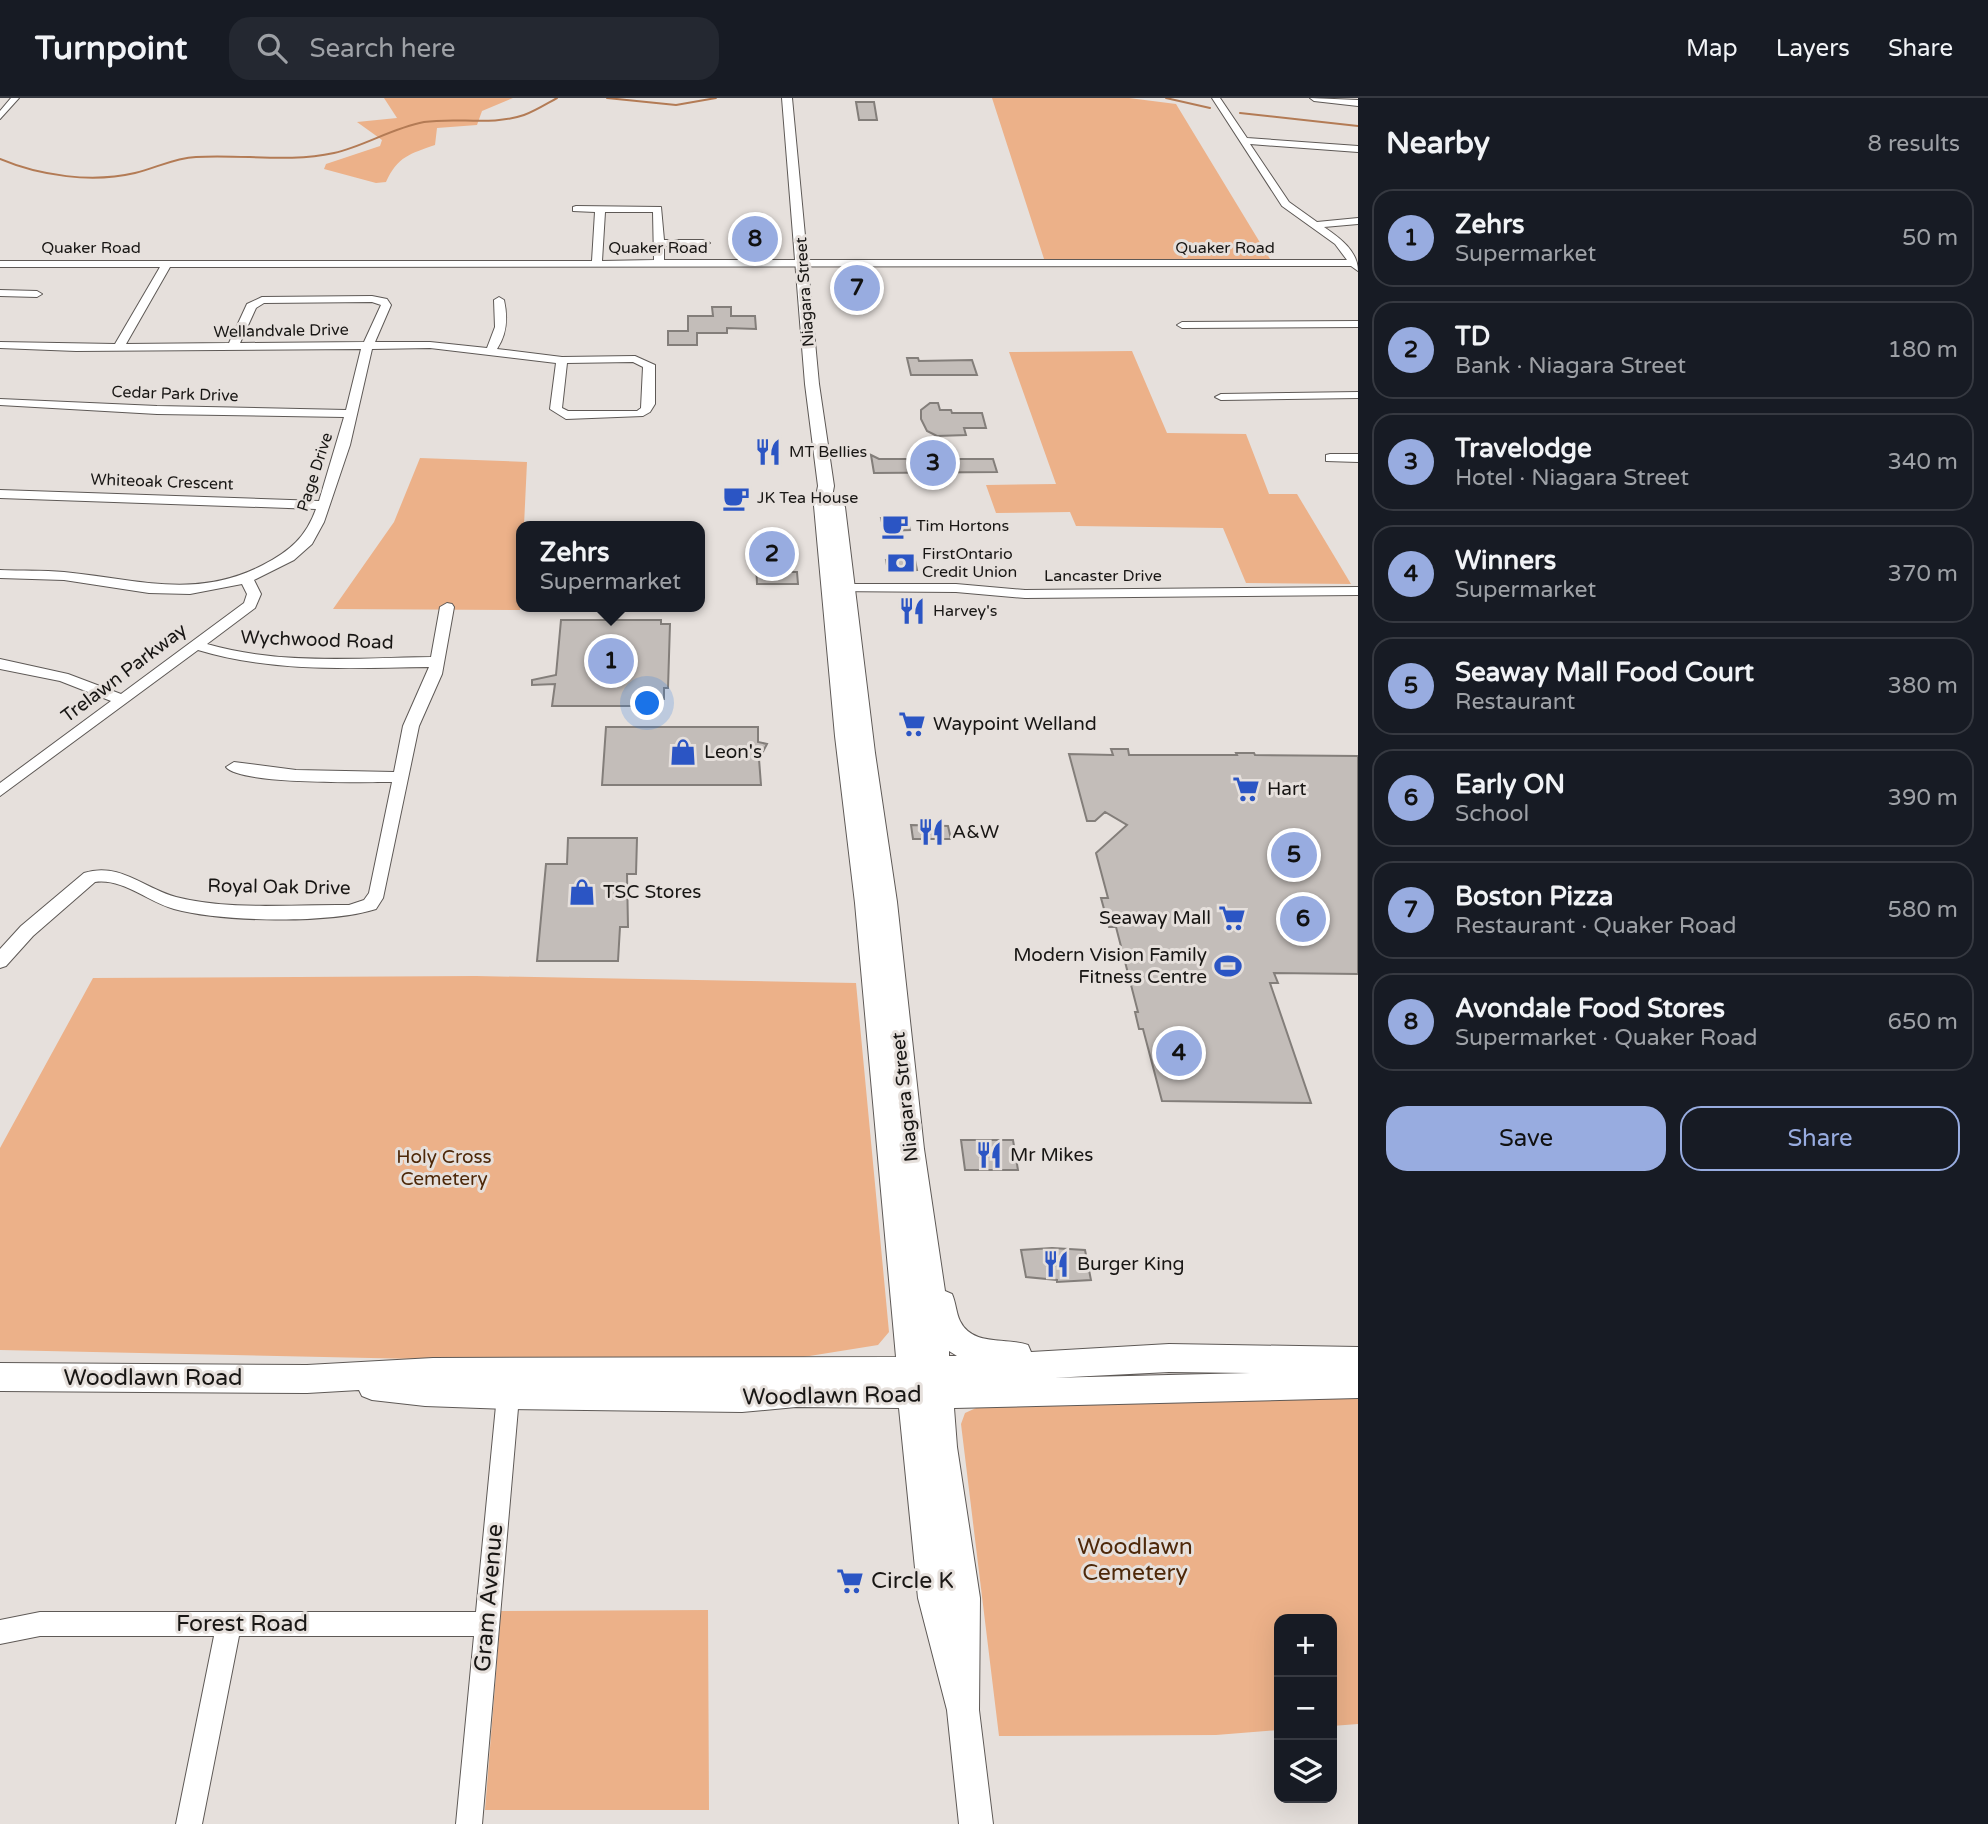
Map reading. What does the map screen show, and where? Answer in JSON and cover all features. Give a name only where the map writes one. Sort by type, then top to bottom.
[{"type":"main road","name":"Niagara Street","points":[[787,98],[812,384],[826,486],[822,506],[839,588],[886,902],[911,1149],[935,1314],[924,1382]]},
{"type":"main road","name":"Niagara Street","points":[[839,588],[845,736],[864,877],[870,964],[924,1382],[934,1598],[963,1710],[976,1824]]},
{"type":"main road","points":[[926,1243],[937,1274],[946,1322],[956,1340],[965,1347],[987,1354],[1115,1362]]},
{"type":"main road","name":"Woodlawn Road","points":[[924,1382],[985,1370],[1051,1364],[1169,1359],[1358,1360]]},
{"type":"main road","name":"Woodlawn Road","points":[[0,1377],[307,1379],[425,1392],[509,1383],[742,1398],[924,1382],[1358,1384]]},
{"type":"street","points":[[0,116],[15,98]]},
{"type":"street","points":[[1216,98],[1285,204],[1342,245],[1357,265]]},
{"type":"street","points":[[1314,98],[1358,103]]},
{"type":"street","points":[[1245,141],[1358,149]]},
{"type":"street","points":[[576,209],[658,209],[659,264]]},
{"type":"street","points":[[597,264],[600,209]]},
{"type":"street","points":[[1313,225],[1358,221]]},
{"type":"street","points":[[659,243],[705,243]]},
{"type":"street","points":[[119,347],[167,263]]},
{"type":"street","name":"Quaker Road","points":[[0,264],[1357,265]]},
{"type":"street","points":[[0,293],[37,294]]},
{"type":"street","name":"Page Drive","points":[[0,574],[73,576],[169,590],[205,588],[246,579],[276,565],[302,546],[315,528],[344,445],[368,345],[386,305],[383,301],[372,299],[262,300],[251,306],[233,347]]},
{"type":"street","points":[[490,351],[495,346],[502,316],[499,300]]},
{"type":"street","points":[[1182,325],[1358,324]]},
{"type":"street","name":"Wellandvale Drive","points":[[0,345],[430,345],[562,360],[644,360],[649,365],[646,411],[639,414],[566,415],[556,409],[562,360]]},
{"type":"street","points":[[1221,397],[1358,395]]},
{"type":"street","name":"Cedar Park Drive","points":[[0,402],[157,410],[350,414]]},
{"type":"street","points":[[1330,458],[1358,458]]},
{"type":"street","name":"Whiteoak Crescent","points":[[0,494],[323,505]]},
{"type":"street","name":"Trelawn Parkway","points":[[1,790],[250,604],[254,594],[246,579]]},
{"type":"street","name":"Lancaster Drive","points":[[839,588],[956,588],[1025,594],[1358,591]]},
{"type":"street","name":"Royal Oak Drive","points":[[0,961],[42,917],[90,877],[98,875],[117,876],[171,902],[211,910],[349,911],[370,905],[377,894],[411,726],[435,674],[447,607]]},
{"type":"street","name":"Wychwood Road","points":[[197,645],[249,660],[437,662]]},
{"type":"street","points":[[0,664],[63,677],[123,700]]},
{"type":"street","points":[[234,767],[309,776],[400,777]]},
{"type":"street","name":"Gram Avenue","points":[[469,1824],[509,1383]]},
{"type":"street","name":"Forest Road","points":[[0,1632],[40,1624],[486,1624]]},
{"type":"street","points":[[189,1824],[229,1624]]},
{"type":"green space","points":[[384,98],[513,98],[482,111],[477,125],[437,128],[435,145],[400,161],[386,182],[376,183],[324,169],[326,164],[380,146],[382,140],[357,122],[397,118]]},
{"type":"green space","points":[[992,98],[1129,98],[1176,104],[1270,259],[1045,262]]},
{"type":"green space","points":[[1132,351],[1167,433],[1246,434],[1269,494],[1297,494],[1351,584],[1246,583],[1223,528],[1076,526],[1070,512],[996,513],[986,485],[1056,484],[1009,352]]},
{"type":"green space","points":[[420,458],[527,462],[524,521],[516,521],[516,610],[333,609],[394,522]]},
{"type":"green space","name":"Holy Cross Cemetery","points":[[476,976],[856,983],[889,1332],[878,1345],[797,1358],[417,1359],[0,1350],[0,1148],[93,978]]},
{"type":"green space","name":"Woodlawn Cemetery","points":[[1358,1398],[1358,1724],[1337,1726],[1337,1614],[1274,1614],[1274,1730],[1216,1735],[999,1736],[961,1424],[965,1413],[976,1408],[1235,1399]]},
{"type":"green space","points":[[708,1610],[709,1810],[485,1810],[501,1611]]},
{"type":"building","points":[[856,102],[874,102],[877,120],[859,120]]},
{"type":"building","points":[[843,281],[868,281],[871,295],[846,295]]},
{"type":"building","points":[[712,307],[731,307],[731,316],[755,316],[756,329],[727,328],[727,333],[697,333],[697,345],[668,345],[668,331],[688,331],[688,316],[713,316]]},
{"type":"building","points":[[907,358],[918,358],[919,361],[972,360],[977,375],[911,375]]},
{"type":"building","points":[[930,403],[938,403],[940,410],[951,410],[952,413],[982,413],[986,428],[964,428],[966,435],[937,436],[927,431],[921,419],[921,410]]},
{"type":"building","points":[[871,455],[879,459],[993,459],[997,472],[874,473]]},
{"type":"building","name":"Tim Hortons","points":[[881,518],[907,518],[910,530],[884,531]]},
{"type":"building","points":[[755,541],[786,542],[786,547],[790,547],[780,572],[797,572],[798,584],[757,584]]},
{"type":"building","name":"FirstOntario Credit Union","points":[[886,560],[915,560],[917,570],[888,571]]},
{"type":"building","points":[[561,620],[661,620],[661,624],[670,624],[668,688],[664,688],[664,699],[655,699],[655,706],[552,706],[555,684],[532,685],[532,680],[556,675]]},
{"type":"building","name":"Leon's","points":[[606,727],[758,727],[758,742],[767,744],[759,759],[761,785],[602,785]]},
{"type":"building","name":"Seaway Mall","points":[[1111,749],[1128,749],[1129,755],[1254,753],[1358,756],[1358,974],[1274,973],[1278,983],[1270,983],[1311,1103],[1162,1101],[1143,1029],[1139,1029],[1135,1012],[1138,1012],[1116,927],[1109,927],[1101,898],[1108,898],[1096,853],[1127,825],[1105,812],[1095,821],[1087,821],[1069,754],[1113,755]]},
{"type":"building","name":"A&W","points":[[911,825],[948,826],[951,839],[913,839]]},
{"type":"building","name":"TSC Stores","points":[[568,838],[637,838],[636,874],[627,874],[628,927],[620,927],[618,961],[537,961],[546,864],[567,864]]},
{"type":"building","name":"Mr Mikes","points":[[961,1140],[1013,1140],[1018,1170],[965,1170]]},
{"type":"building","name":"Burger King","points":[[1021,1250],[1085,1250],[1091,1280],[1057,1282],[1026,1277]]},
{"type":"waterway","points":[[0,159],[49,174],[101,177],[135,173],[188,158],[317,156],[345,150],[424,122],[512,118],[557,98]]},
{"type":"waterway","points":[[607,98],[676,105],[716,98]]},
{"type":"waterway","points":[[1166,98],[1210,108]]},
{"type":"waterway","points":[[1240,113],[1358,126]]},
{"type":"place","name":"Avondale Food Stores","points":[[755,239]]},
{"type":"place","name":"Boston Pizza","points":[[857,288]]},
{"type":"place","name":"MT Bellies","points":[[768,452]]},
{"type":"place","name":"Travelodge","points":[[933,463]]},
{"type":"place","name":"JK Tea House","points":[[736,498]]},
{"type":"place","name":"Tim Hortons","points":[[895,526]]},
{"type":"place","name":"TD","points":[[772,554]]},
{"type":"place","name":"FirstOntario Credit Union","points":[[901,563]]},
{"type":"place","name":"Harvey's","points":[[912,611]]},
{"type":"place","name":"Zehrs","points":[[611,661]]},
{"type":"place","name":"Waypoint Welland","points":[[912,724]]},
{"type":"place","name":"Leon's","points":[[683,752]]},
{"type":"place","name":"Hart","points":[[1246,789]]},
{"type":"place","name":"A&W","points":[[931,832]]},
{"type":"place","name":"Seaway Mall Food Court","points":[[1294,855]]},
{"type":"place","name":"TSC Stores","points":[[582,892]]},
{"type":"place","name":"Seaway Mall","points":[[1232,918]]},
{"type":"place","name":"Early ON","points":[[1303,919]]},
{"type":"place","name":"Modern Vision Family Fitness Centre","points":[[1228,966]]},
{"type":"place","name":"Winners","points":[[1179,1053]]},
{"type":"place","name":"Mr Mikes","points":[[989,1155]]},
{"type":"place","name":"Burger King","points":[[1056,1264]]},
{"type":"place","name":"Circle K","points":[[850,1581]]}]
